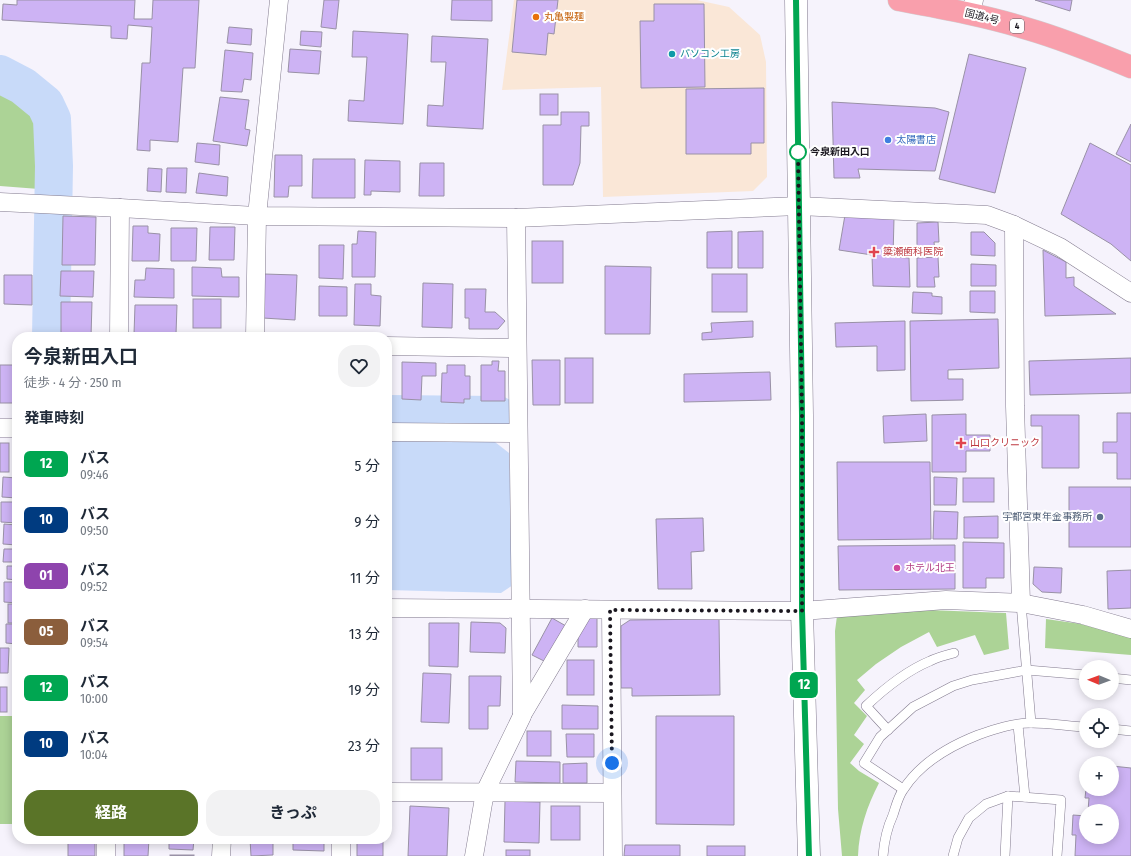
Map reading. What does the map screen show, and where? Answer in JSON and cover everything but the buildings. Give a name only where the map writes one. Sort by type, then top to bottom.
[{"type":"highway","name":"国道4号","points":[[899,0],[972,7],[1131,67]]},
{"type":"street","points":[[255,332],[258,216],[279,0]]},
{"type":"street","points":[[796,0],[802,415],[802,611],[809,856]]},
{"type":"street","points":[[0,202],[258,216],[516,218],[799,206],[987,215],[1014,224],[1060,247],[1131,293]]},
{"type":"street","points":[[119,332],[120,208]]},
{"type":"street","points":[[516,218],[522,716]]},
{"type":"street","points":[[1014,224],[1015,406],[1022,603]]},
{"type":"street","points":[[392,346],[518,348]]},
{"type":"street","points":[[0,428],[12,428]]},
{"type":"street","points":[[392,432],[518,433]]},
{"type":"street","points":[[392,608],[802,611],[946,600],[1022,603],[1083,615],[1131,629]]},
{"type":"street","points":[[474,856],[485,792],[522,716],[585,609]]},
{"type":"street","points":[[610,610],[613,856]]},
{"type":"street","points":[[392,792],[612,793]]},
{"type":"street","points":[[106,844],[106,856]]},
{"type":"street","points":[[221,856],[222,844]]},
{"type":"street","points":[[341,844],[341,856]]},
{"type":"lane","points":[[1022,603],[1031,723]]},
{"type":"lane","points":[[888,730],[866,706],[881,692],[905,674],[930,661],[954,653]]},
{"type":"lane","points":[[903,789],[864,763],[880,737],[913,707],[953,686],[972,680],[1027,670],[1079,674]]},
{"type":"lane","points":[[1119,679],[1131,680]]},
{"type":"lane","points":[[883,856],[884,843],[890,822],[903,789],[933,758],[949,748],[994,729],[1031,723],[1079,726]]},
{"type":"lane","points":[[1018,725],[1025,797]]},
{"type":"lane","points":[[1119,730],[1131,731]]},
{"type":"lane","points":[[1005,856],[1008,796]]},
{"type":"lane","points":[[953,856],[958,838],[969,818],[986,804],[1008,796],[1061,800],[1057,856]]},
{"type":"shaded area","points":[[514,0],[697,0],[729,7],[760,35],[766,62],[767,177],[753,191],[603,197],[601,87],[502,90]]},
{"type":"green space","points":[[0,87],[27,101],[32,105],[40,118],[42,126],[39,189],[0,186]]},
{"type":"green space","points":[[928,610],[1006,613],[1009,649],[984,655],[975,635],[937,647],[929,632],[901,647],[876,664],[857,680],[865,690],[854,703],[867,716],[854,735],[864,744],[850,763],[859,771],[879,783],[864,818],[858,856],[842,856],[838,809],[835,631],[837,616]]},
{"type":"green space","points":[[1046,619],[1081,624],[1131,638],[1131,655],[1045,648]]},
{"type":"green space","points":[[0,716],[12,716],[12,824],[0,824]]},
{"type":"water","points":[[0,70],[34,88],[49,101],[55,113],[57,179],[50,179],[48,122],[46,110],[35,98],[0,80]]},
{"type":"water","points":[[50,221],[56,221],[54,332],[47,332]]},
{"type":"water","points":[[392,408],[498,409],[498,415],[392,413]]},
{"type":"water","points":[[392,439],[495,442],[509,453],[513,585],[501,593],[392,590]]},
{"type":"waterway","points":[[0,74],[23,86],[45,104],[52,119],[54,166],[51,332]]},
{"type":"waterway","points":[[392,414],[498,415]]},
{"type":"bus line","name":"12","points":[[796,0],[802,415],[802,611],[809,856]]},
{"type":"place","name":"丸亀製麺","points":[[536,17]]},
{"type":"place","name":"パソコン工房","points":[[672,54]]},
{"type":"place","name":"太陽書店","points":[[888,140]]},
{"type":"place","name":"今泉新田入口","points":[[798,152]]},
{"type":"place","name":"簗瀬歯科医院","points":[[874,252]]},
{"type":"place","name":"山口クリニック","points":[[961,443]]},
{"type":"place","name":"宇都宮東年金事務所","points":[[1100,517]]},
{"type":"place","name":"ホテル北王","points":[[897,568]]},
{"type":"route","points":[[612,763],[610,610],[802,611],[802,415],[798,152]]}]
